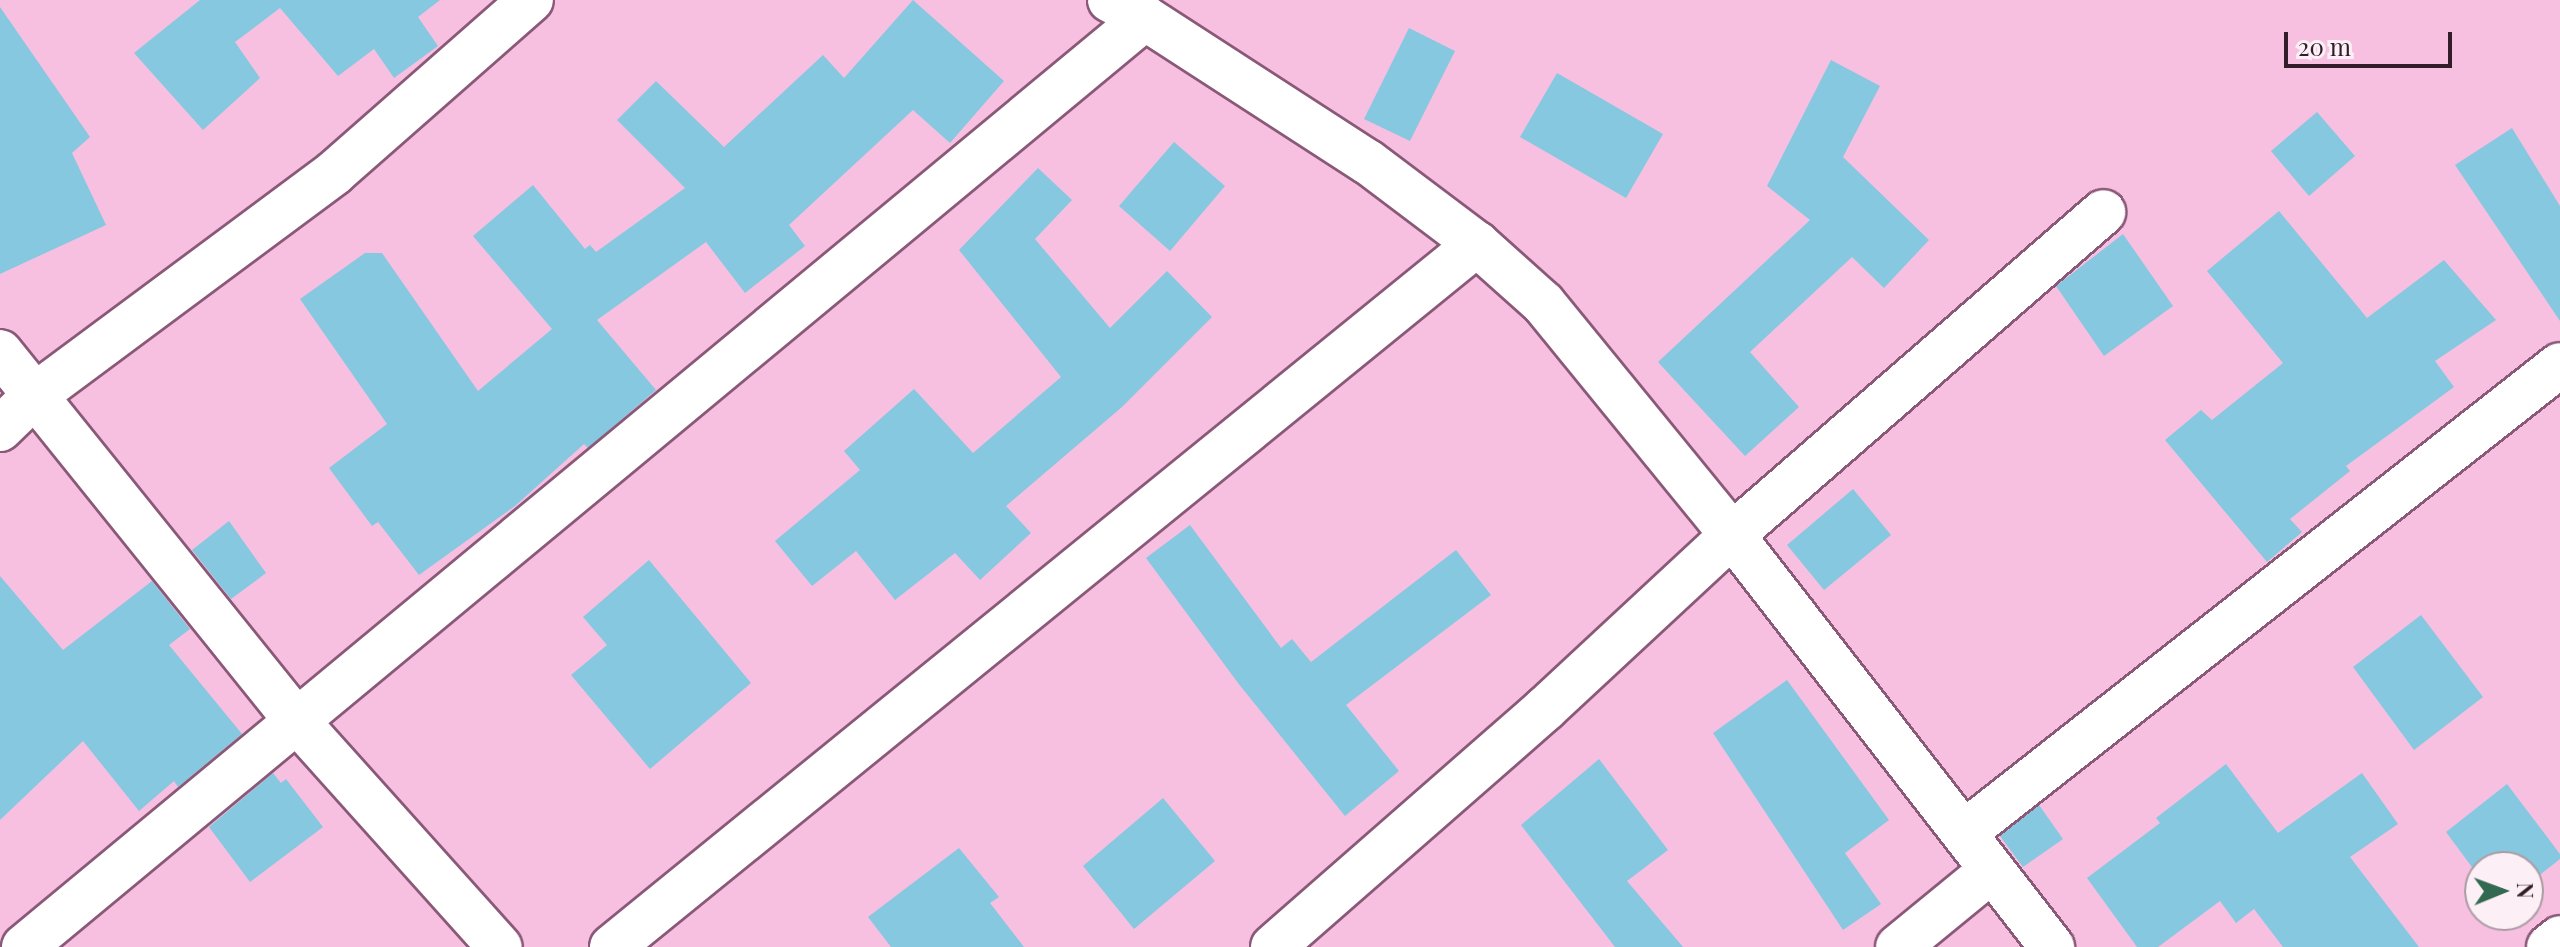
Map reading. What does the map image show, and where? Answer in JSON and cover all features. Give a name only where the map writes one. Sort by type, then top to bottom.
[{"type":"street","points":[[0,429],[34,396],[334,173],[531,0]]},
{"type":"street","points":[[24,947],[296,720],[1127,9],[1368,162],[1477,244],[1543,303],[1732,535],[2052,947]]},
{"type":"street","points":[[1273,947],[1546,708],[1732,535],[2103,212]]},
{"type":"street","points":[[612,947],[1477,244]]},
{"type":"street","points":[[0,352],[296,720],[500,947]]},
{"type":"street","points":[[1965,832],[2560,365]]},
{"type":"street","points":[[1898,947],[1991,871]]},
{"type":"street","points":[[2549,947],[2560,938]]},
{"type":"building","points":[[200,0],[440,0],[418,17],[438,46],[394,78],[374,49],[338,76],[280,8],[235,42],[260,78],[203,130],[134,53]]},
{"type":"building","points":[[913,0],[1004,81],[950,143],[913,110],[789,225],[805,246],[745,293],[706,242],[597,320],[656,390],[588,448],[584,444],[515,506],[419,575],[378,522],[372,526],[329,468],[387,424],[300,299],[365,253],[382,253],[478,391],[552,329],[473,236],[533,185],[585,249],[590,245],[596,252],[685,188],[617,120],[656,81],[724,147],[823,55],[844,78]]},
{"type":"building","points":[[0,7],[90,137],[72,153],[106,225],[0,274]]},
{"type":"building","points":[[1409,28],[1455,51],[1410,141],[1364,119]]},
{"type":"building","points":[[1831,60],[1880,86],[1843,157],[1929,240],[1884,288],[1852,257],[1750,352],[1799,407],[1745,456],[1658,362],[1810,220],[1767,186]]},
{"type":"building","points":[[1557,73],[1663,134],[1626,198],[1520,137]]},
{"type":"building","points":[[2317,112],[2355,156],[2309,196],[2271,151]]},
{"type":"building","points":[[2512,128],[2560,206],[2560,321],[2455,165]]},
{"type":"building","points":[[1174,142],[1225,186],[1170,251],[1119,206]]},
{"type":"building","points":[[1038,168],[1072,200],[1035,239],[1110,328],[1167,271],[1212,317],[1122,407],[1006,506],[1031,533],[980,580],[955,553],[895,600],[856,551],[812,586],[775,541],[860,470],[844,451],[914,389],[973,453],[1061,377],[959,250]]},
{"type":"building","points":[[2279,211],[2367,318],[2444,260],[2496,320],[2435,361],[2454,387],[2346,466],[2350,471],[2290,519],[2302,532],[2267,562],[2165,440],[2201,410],[2212,420],[2283,363],[2207,271]]},
{"type":"building","points":[[2123,234],[2173,306],[2104,356],[2056,286]]},
{"type":"building","points":[[1853,489],[1891,535],[1824,590],[1787,545]]},
{"type":"building","points":[[229,521],[266,573],[231,599],[192,550]]},
{"type":"building","points":[[1190,525],[1281,648],[1292,639],[1311,662],[1456,550],[1491,595],[1346,705],[1399,771],[1345,816],[1238,683],[1146,558]]},
{"type":"building","points":[[649,560],[751,683],[650,769],[571,675],[607,645],[583,617]]},
{"type":"building","points":[[0,576],[63,650],[152,581],[190,629],[169,645],[242,734],[178,787],[174,781],[139,811],[83,741],[0,820]]},
{"type":"building","points":[[2421,615],[2483,697],[2414,750],[2353,667]]},
{"type":"building","points":[[1787,680],[1889,820],[1845,853],[1881,904],[1843,930],[1713,733]]},
{"type":"building","points":[[1599,759],[1668,850],[1627,881],[1683,947],[1615,947],[1521,825]]},
{"type":"building","points":[[2226,764],[2278,833],[2362,773],[2398,824],[2350,857],[2419,947],[2283,947],[2254,909],[2236,923],[2220,901],[2158,947],[2137,947],[2087,878],[2160,823],[2156,818]]},
{"type":"building","points":[[273,773],[281,783],[286,779],[323,827],[250,882],[209,827]]},
{"type":"building","points":[[2507,784],[2560,854],[2560,859],[2544,872],[2544,851],[2464,851],[2464,856],[2446,832]]},
{"type":"building","points":[[1163,798],[1215,861],[1134,929],[1083,866]]},
{"type":"building","points":[[2039,805],[2063,839],[2023,867],[2000,836]]},
{"type":"building","points":[[959,848],[999,897],[990,903],[1024,947],[891,947],[868,917]]}]
